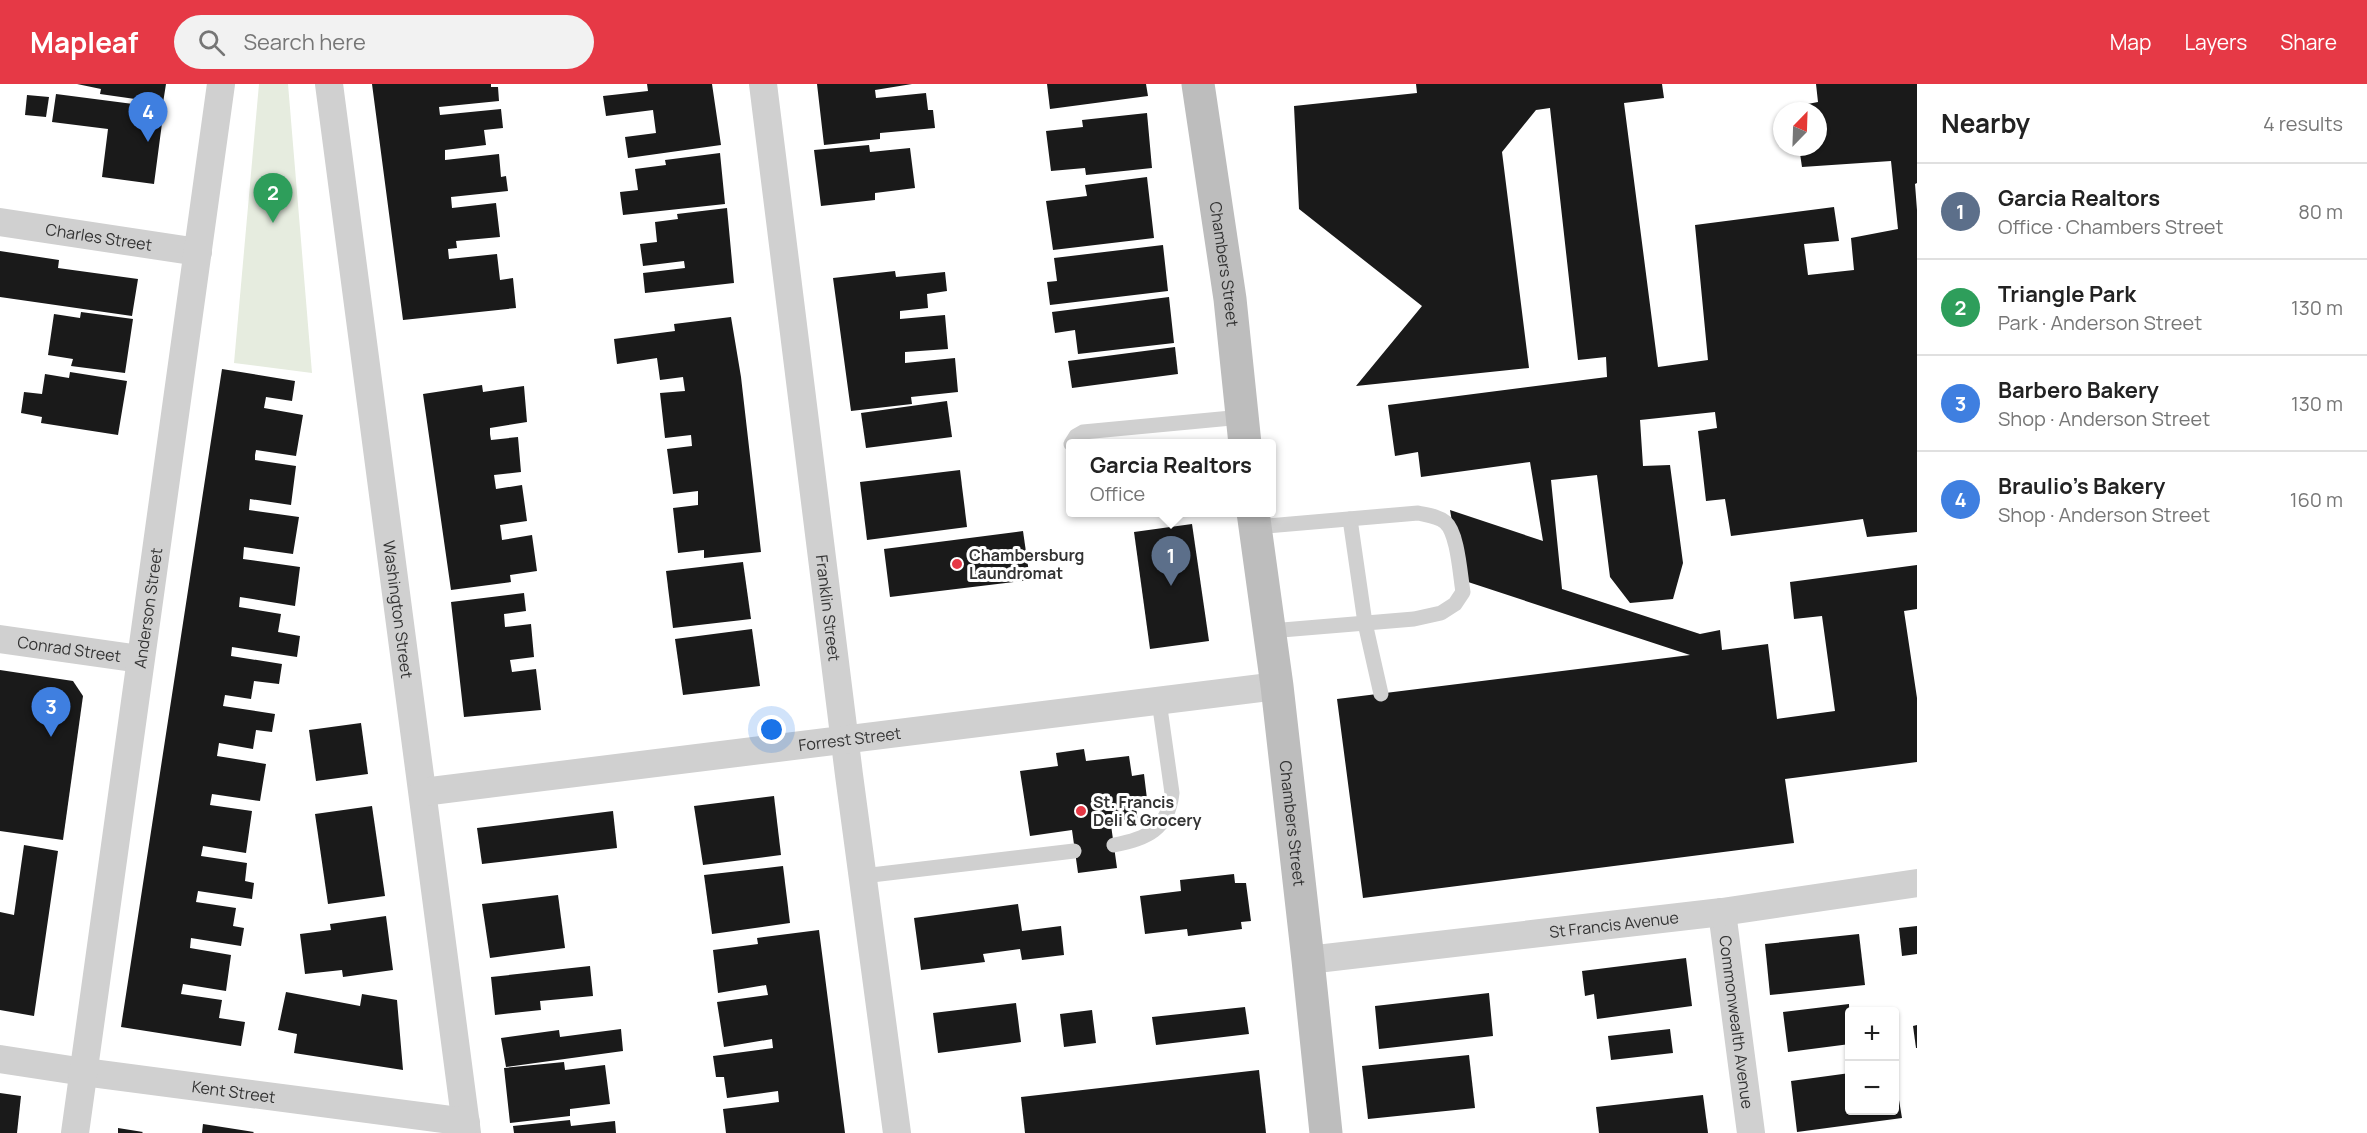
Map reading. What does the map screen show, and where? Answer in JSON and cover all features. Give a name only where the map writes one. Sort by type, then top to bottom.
[{"type":"street","name":"Anderson Street","points":[[75,1133],[221,84]]},
{"type":"street","name":"Washington Street","points":[[329,84],[466,1128]]},
{"type":"street","name":"Franklin Street","points":[[763,84],[845,741],[897,1133]]},
{"type":"street","name":"Chambers Street","points":[[1198,84],[1230,299],[1244,430]]},
{"type":"street","name":"Charles Street","points":[[0,222],[198,252]]},
{"type":"street","name":"Chambers Street","points":[[1254,520],[1276,686],[1326,1133]]},
{"type":"street","name":"Conrad Street","points":[[0,639],[140,659]]},
{"type":"street","name":"Forrest Street","points":[[423,792],[1276,686]]},
{"type":"street","name":"St Francis Avenue","points":[[1308,960],[1722,912],[1917,884]]},
{"type":"street","name":"Commonwealth Avenue","points":[[1722,912],[1751,1133]]},
{"type":"street","name":"Kent Street","points":[[0,1059],[466,1128]]},
{"type":"lane","points":[[1074,439],[1083,432],[1244,430]]},
{"type":"lane","points":[[1254,520],[1350,519],[1418,513],[1444,521],[1452,530],[1463,592],[1455,604],[1441,613],[1414,619],[1269,631]]},
{"type":"lane","points":[[1350,519],[1365,623],[1381,694]]},
{"type":"lane","points":[[1114,845],[1141,840],[1156,829],[1171,805],[1172,793],[1159,701]]},
{"type":"lane","points":[[863,876],[1074,851]]},
{"type":"shaded area","points":[[259,84],[288,84],[312,373],[234,363]]},
{"type":"building","points":[[77,84],[166,84],[163,103],[100,94],[101,89]]},
{"type":"building","points":[[372,84],[491,84],[491,87],[498,87],[499,101],[439,107],[440,115],[501,109],[503,128],[484,130],[486,145],[445,150],[445,160],[499,154],[501,177],[506,176],[508,191],[451,197],[452,208],[496,203],[500,237],[456,241],[457,248],[448,249],[449,259],[497,254],[500,280],[513,278],[516,308],[403,320]]},
{"type":"building","points":[[647,84],[712,84],[721,145],[628,158],[625,137],[656,133],[653,110],[606,116],[603,96],[648,91]]},
{"type":"building","points":[[817,84],[912,84],[875,90],[876,98],[926,93],[928,110],[933,110],[935,128],[880,133],[880,139],[824,145]]},
{"type":"building","points":[[1047,84],[1146,84],[1148,96],[1050,109]]},
{"type":"building","points":[[1416,84],[1662,84],[1664,98],[1624,103],[1658,367],[1708,360],[1695,225],[1834,207],[1839,241],[1804,244],[1808,275],[1854,270],[1851,238],[1898,229],[1891,161],[1802,167],[1800,156],[1827,156],[1827,102],[1818,102],[1816,84],[1917,84],[1917,183],[1915,184],[1917,210],[1917,532],[1867,537],[1863,519],[1731,536],[1725,499],[1706,501],[1698,431],[1717,428],[1715,412],[1640,420],[1643,466],[1670,465],[1683,563],[1673,599],[1630,603],[1610,577],[1597,475],[1551,480],[1562,589],[1700,634],[1720,630],[1722,650],[1768,644],[1777,719],[1835,711],[1822,616],[1794,619],[1790,582],[1917,565],[1917,609],[1904,611],[1917,698],[1917,762],[1785,779],[1794,843],[1363,898],[1337,699],[1690,655],[1462,580],[1450,510],[1543,541],[1530,462],[1421,477],[1418,452],[1395,456],[1388,405],[1607,377],[1606,357],[1578,360],[1550,108],[1536,110],[1502,152],[1529,368],[1356,386],[1422,306],[1299,209],[1294,106],[1417,93]]},
{"type":"building","points":[[56,94],[164,108],[154,184],[102,177],[108,129],[52,122]]},
{"type":"building","points":[[27,95],[49,97],[46,117],[25,115]]},
{"type":"building","points":[[1147,113],[1152,168],[1086,175],[1085,168],[1051,171],[1046,131],[1083,127],[1082,120]]},
{"type":"building","points":[[869,145],[870,152],[910,148],[915,188],[875,193],[875,200],[821,206],[814,150]]},
{"type":"building","points":[[720,153],[725,204],[623,215],[620,192],[638,190],[635,169],[666,165],[665,160]]},
{"type":"building","points":[[1147,177],[1154,238],[1053,250],[1046,201],[1087,196],[1085,185]]},
{"type":"building","points":[[727,208],[734,283],[645,293],[643,273],[685,268],[684,261],[643,266],[640,244],[657,242],[655,222],[678,219],[677,214]]},
{"type":"building","points":[[1163,245],[1168,291],[1050,305],[1047,282],[1057,281],[1054,258]]},
{"type":"building","points":[[0,251],[59,260],[58,268],[138,279],[132,316],[0,297]]},
{"type":"building","points":[[895,271],[896,277],[945,272],[947,291],[927,294],[928,308],[900,311],[900,319],[945,315],[948,349],[905,352],[905,363],[955,358],[958,392],[911,397],[912,404],[851,411],[833,278]]},
{"type":"building","points":[[1169,297],[1174,343],[1078,354],[1075,330],[1055,333],[1052,312]]},
{"type":"building","points":[[81,312],[133,319],[125,373],[71,366],[73,359],[48,355],[54,314],[80,318]]},
{"type":"building","points":[[731,317],[741,377],[761,552],[704,558],[704,550],[678,553],[673,508],[698,505],[698,491],[673,494],[667,449],[692,446],[691,435],[665,438],[660,393],[685,391],[683,377],[660,380],[657,358],[617,364],[614,339],[675,331],[674,324]]},
{"type":"building","points":[[1175,347],[1178,374],[1072,388],[1068,361]]},
{"type":"building","points":[[222,369],[295,381],[292,401],[266,397],[264,408],[303,415],[296,456],[256,450],[255,455],[255,460],[296,466],[291,505],[250,499],[249,510],[299,517],[293,554],[244,547],[243,559],[300,567],[295,606],[240,597],[239,607],[281,614],[278,632],[300,636],[297,657],[232,647],[231,656],[282,664],[279,684],[254,681],[251,699],[225,695],[223,706],[275,714],[272,732],[256,730],[253,749],[219,743],[217,756],[266,764],[260,801],[212,794],[210,805],[252,811],[246,853],[203,846],[201,856],[247,863],[245,881],[254,883],[252,899],[198,891],[196,902],[236,908],[233,926],[244,928],[241,946],[191,938],[190,948],[231,955],[226,991],[183,984],[181,994],[222,1000],[219,1018],[245,1022],[241,1046],[121,1027]]},
{"type":"building","points":[[70,372],[127,381],[118,435],[41,423],[42,417],[21,413],[24,392],[42,394],[45,374],[69,378]]},
{"type":"building","points":[[482,385],[483,392],[524,386],[527,422],[490,428],[490,434],[491,440],[518,437],[521,472],[494,475],[496,489],[522,485],[527,521],[500,525],[502,540],[532,535],[537,571],[510,575],[511,582],[451,590],[423,394]]},
{"type":"building","points":[[947,401],[952,437],[866,448],[861,413]]},
{"type":"building","points":[[960,470],[967,527],[867,540],[860,482]]},
{"type":"building","points":[[1192,524],[1209,641],[1150,649],[1134,532]]},
{"type":"building","name":"Chambersburg Laundromat","points":[[1023,531],[1030,580],[890,597],[884,549]]},
{"type":"building","points":[[743,562],[751,619],[673,628],[666,571]]},
{"type":"building","points":[[524,593],[526,611],[504,614],[505,627],[531,624],[534,657],[510,660],[512,672],[536,669],[541,710],[464,717],[451,602]]},
{"type":"building","points":[[752,629],[760,686],[683,695],[675,639]]},
{"type":"building","points":[[0,670],[73,681],[83,696],[63,840],[0,831]]},
{"type":"building","points":[[361,723],[368,774],[316,781],[309,730]]},
{"type":"building","name":"St. Francis Deli & Grocery","points":[[1084,749],[1086,761],[1129,756],[1132,776],[1144,774],[1147,799],[1135,801],[1138,822],[1111,825],[1117,868],[1078,873],[1072,830],[1030,836],[1020,771],[1058,766],[1056,753]]},
{"type":"building","points":[[774,796],[781,855],[703,865],[694,806]]},
{"type":"building","points":[[372,806],[385,896],[328,904],[315,814]]},
{"type":"building","points":[[613,811],[617,848],[482,864],[477,828]]},
{"type":"building","points":[[24,845],[58,851],[34,1016],[0,1010],[0,912],[14,915]]},
{"type":"building","points":[[783,866],[790,923],[712,934],[704,875]]},
{"type":"building","points":[[1234,874],[1235,883],[1246,883],[1251,921],[1241,922],[1242,929],[1188,936],[1187,929],[1145,934],[1140,896],[1181,891],[1180,880]]},
{"type":"building","points":[[558,895],[565,948],[490,958],[482,904]]},
{"type":"building","points":[[1018,904],[1022,931],[1061,926],[1064,955],[1022,960],[1020,949],[983,954],[985,962],[921,970],[914,918]]},
{"type":"building","points":[[386,916],[393,970],[343,977],[342,970],[305,974],[300,934],[331,930],[330,924]]},
{"type":"building","points":[[1917,926],[1917,954],[1902,956],[1899,928]]},
{"type":"building","points":[[819,930],[845,1133],[726,1133],[723,1109],[779,1102],[778,1091],[727,1098],[724,1077],[716,1077],[713,1056],[773,1048],[772,1039],[724,1047],[717,1002],[768,995],[766,985],[718,993],[713,950],[758,944],[757,938]]},
{"type":"building","points":[[1859,934],[1865,985],[1770,995],[1765,944]]},
{"type":"building","points":[[1686,958],[1692,1006],[1597,1019],[1594,994],[1585,996],[1582,971]]},
{"type":"building","points":[[590,966],[593,996],[540,1001],[541,1010],[495,1015],[491,977]]},
{"type":"building","points":[[286,992],[360,1006],[362,994],[397,1000],[403,1070],[294,1053],[297,1034],[278,1030]]},
{"type":"building","points":[[1489,993],[1493,1036],[1379,1049],[1375,1006]]},
{"type":"building","points":[[1016,1003],[1021,1042],[938,1053],[933,1013]]},
{"type":"building","points":[[1849,1004],[1849,1007],[1845,1007],[1845,1045],[1788,1052],[1783,1012]]},
{"type":"building","points":[[1245,1007],[1249,1034],[1156,1045],[1152,1017]]},
{"type":"building","points":[[1092,1010],[1096,1043],[1064,1047],[1060,1014]]},
{"type":"building","points":[[1917,1025],[1917,1048],[1916,1048],[1913,1026]]},
{"type":"building","points":[[621,1029],[623,1051],[506,1067],[501,1038],[559,1030],[560,1037]]},
{"type":"building","points":[[1670,1029],[1673,1053],[1611,1060],[1608,1036]]},
{"type":"building","points":[[1469,1055],[1475,1108],[1368,1119],[1362,1066]]},
{"type":"building","points":[[564,1062],[565,1070],[605,1065],[610,1104],[570,1109],[570,1116],[510,1123],[504,1068]]},
{"type":"building","points":[[1259,1070],[1266,1133],[1025,1133],[1021,1097]]},
{"type":"building","points":[[1845,1074],[1845,1115],[1899,1115],[1899,1100],[1902,1118],[1797,1132],[1791,1081]]},
{"type":"building","points":[[0,1093],[21,1096],[17,1133],[0,1133]]},
{"type":"building","points":[[1703,1095],[1708,1133],[1599,1133],[1596,1107]]},
{"type":"building","points":[[570,1120],[571,1126],[615,1121],[616,1133],[514,1133],[513,1126]]},
{"type":"building","points":[[203,1124],[254,1132],[202,1133]]},
{"type":"building","points":[[118,1128],[143,1132],[118,1133]]},
{"type":"place","name":"Braulio's Bakery","points":[[148,142]]},
{"type":"place","name":"Triangle Park","points":[[273,223]]},
{"type":"place","name":"Chambersburg Laundromat","points":[[957,564]]},
{"type":"place","name":"Garcia Realtors","points":[[1171,586]]},
{"type":"place","name":"Barbero Bakery","points":[[51,737]]},
{"type":"place","name":"St. Francis Deli & Grocery","points":[[1081,811]]}]
